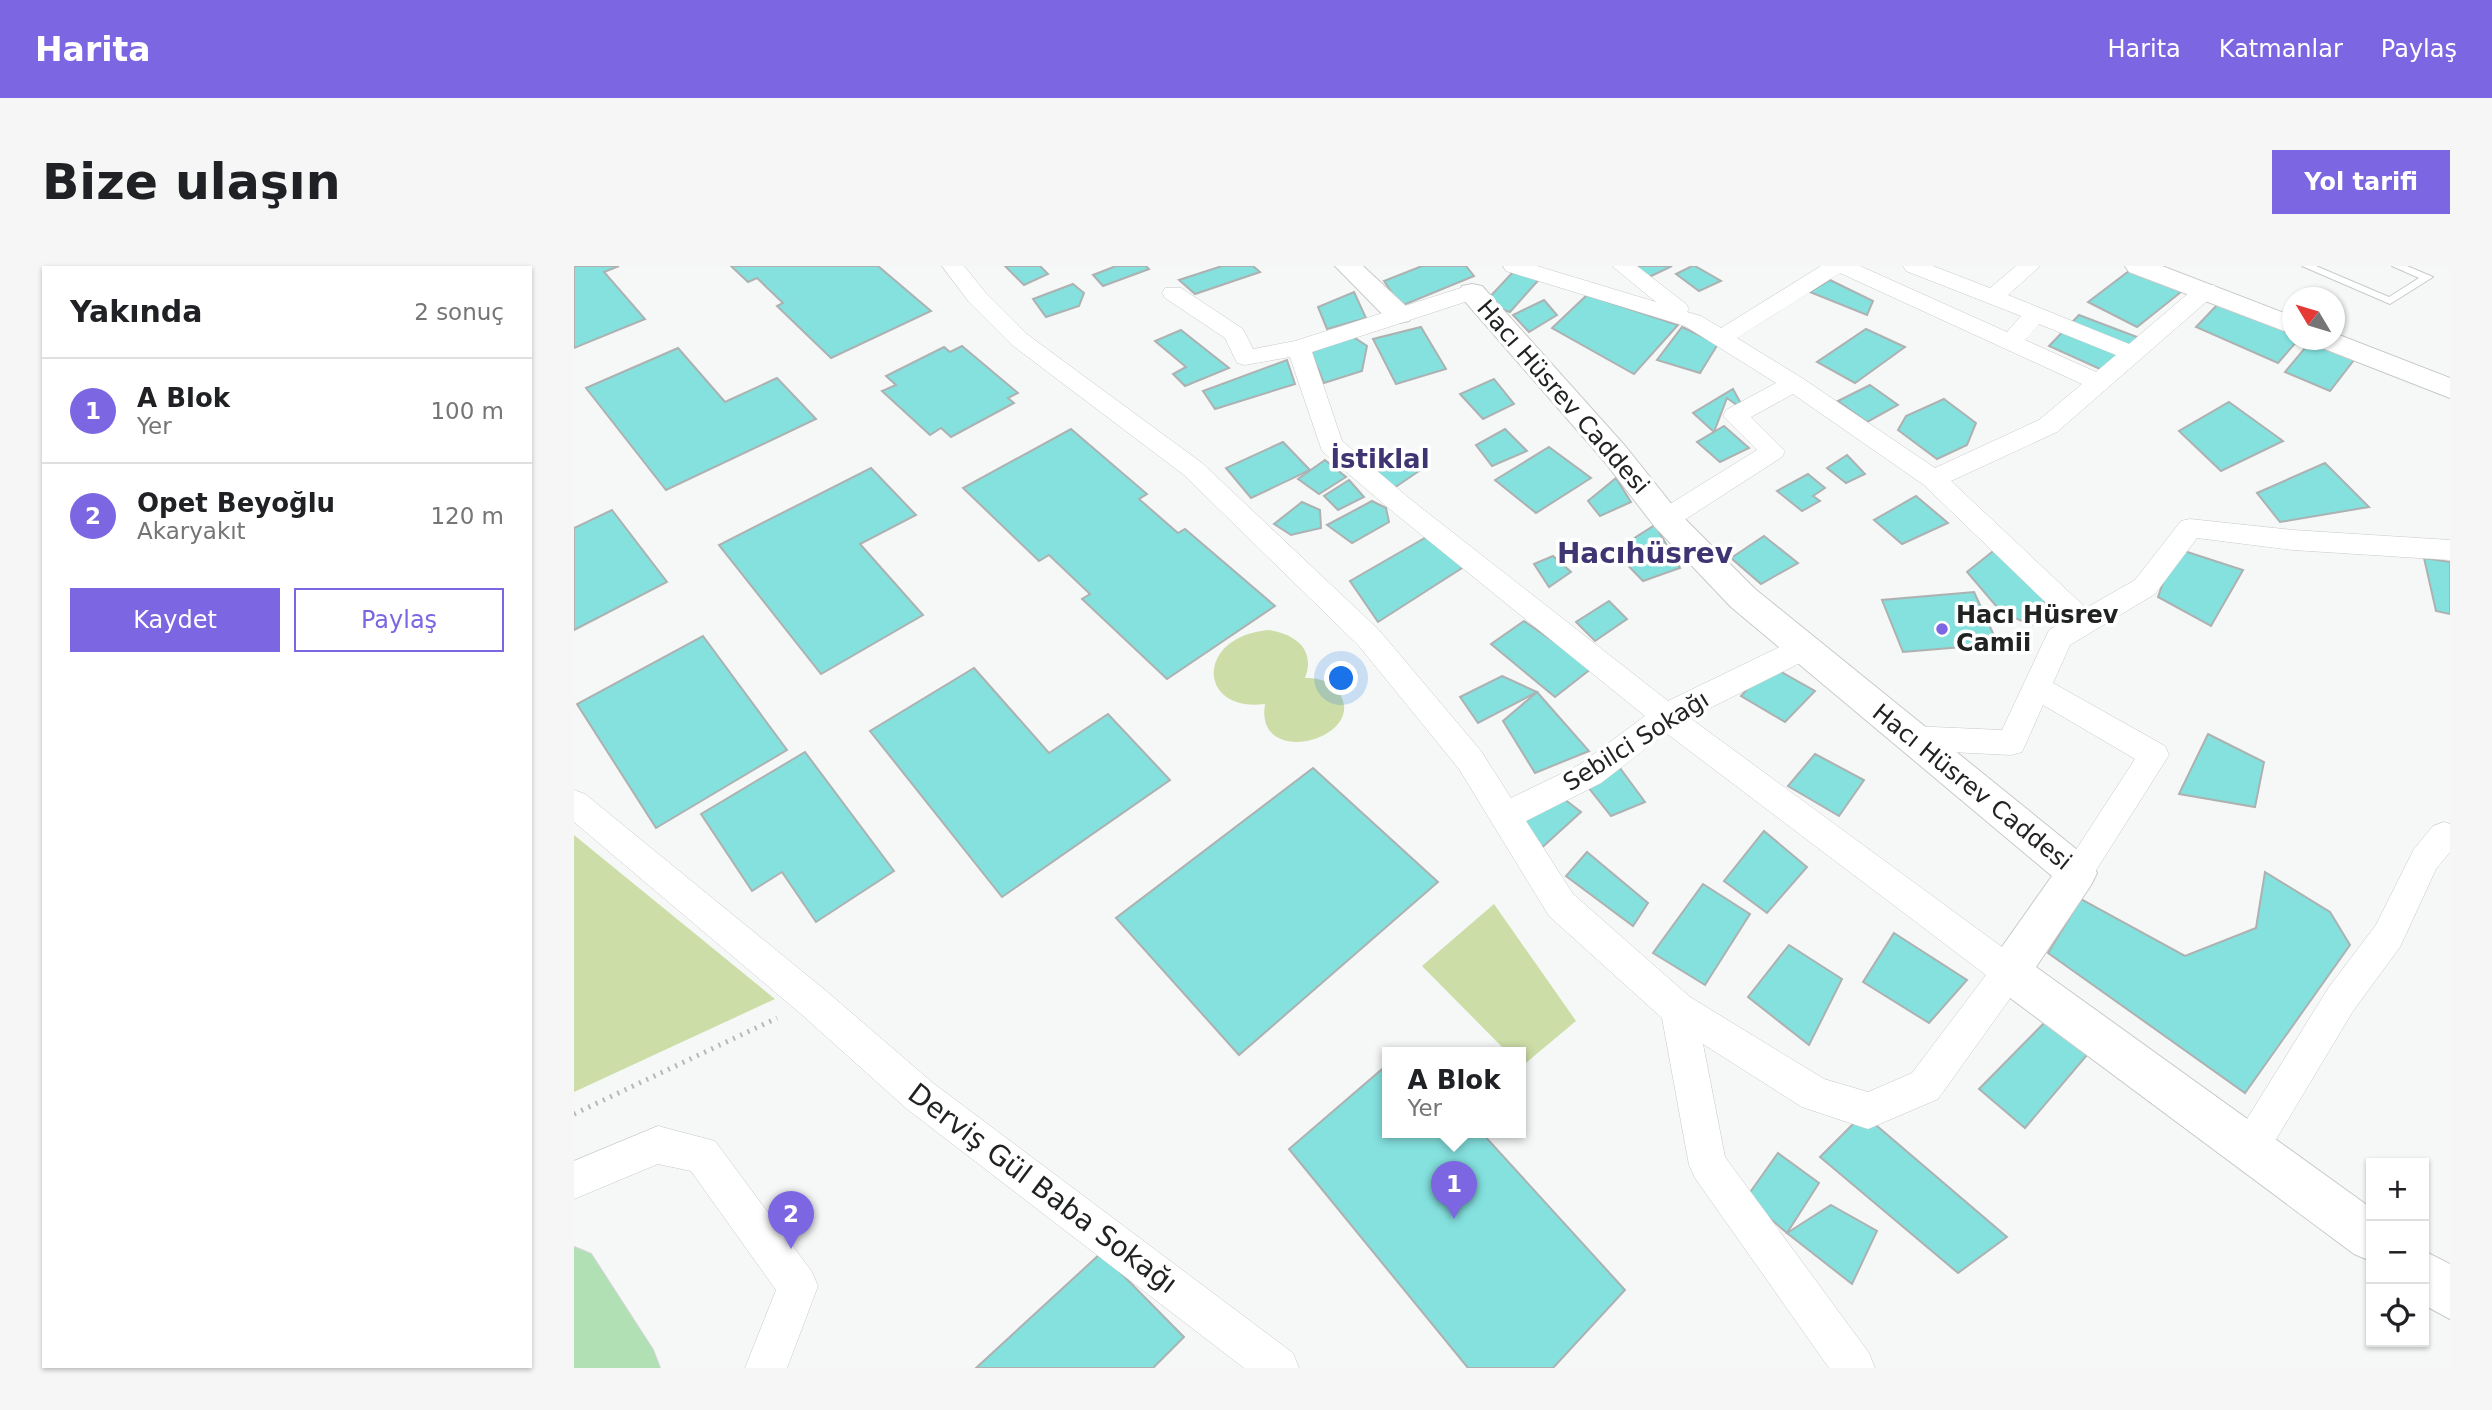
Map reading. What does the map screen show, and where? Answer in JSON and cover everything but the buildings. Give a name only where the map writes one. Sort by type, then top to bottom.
[{"type":"main road","points":[[574,1271],[635,1368]]},
{"type":"main road","points":[[591,1368],[600,1312]]},
{"type":"street","points":[[953,266],[977,297],[1020,340],[1193,469],[1369,638],[1470,760],[1561,905],[1678,1009],[1815,1094],[1868,1111],[1925,1087],[2009,972]]},
{"type":"street","points":[[1348,266],[1399,315]]},
{"type":"street","points":[[1514,266],[1693,320]]},
{"type":"street","points":[[1623,266],[1693,320],[1794,383],[1933,479],[2084,623]]},
{"type":"street","points":[[1722,338],[1836,266]]},
{"type":"street","points":[[1842,266],[2101,383]]},
{"type":"street","points":[[1914,266],[2133,354]]},
{"type":"street","points":[[1993,297],[2029,266]]},
{"type":"street","points":[[2138,266],[2206,290],[2282,322]]},
{"type":"street","points":[[1933,479],[2048,426],[2206,290]]},
{"type":"street","points":[[1173,293],[1235,334],[1245,358],[1299,348],[1472,292]]},
{"type":"street","name":"Hacı Hüsrev Caddesi","points":[[1472,292],[1615,454],[1667,519],[1744,598],[1910,738],[2077,873],[2009,972]]},
{"type":"street","points":[[2010,342],[2035,314]]},
{"type":"street","points":[[2345,347],[2450,390]]},
{"type":"street","points":[[1299,348],[1331,445],[1401,505],[1666,716],[2366,1233]]},
{"type":"street","points":[[1667,519],[1773,451],[1735,416],[1794,383]]},
{"type":"street","points":[[1910,738],[2011,743],[2059,638],[2145,587],[2190,528],[2293,540],[2450,550]]},
{"type":"street","name":"Sebilci Sokağı","points":[[1505,816],[1590,774],[1666,716],[1804,648]]},
{"type":"street","points":[[2038,688],[2154,755],[2077,873]]},
{"type":"street","name":"Derviş Gül Baba Sokağı","points":[[574,803],[813,1002],[920,1096],[1278,1368]]},
{"type":"street","points":[[2250,1148],[2341,999],[2388,936],[2425,859],[2444,836],[2450,838]]},
{"type":"street","points":[[1678,1009],[1708,1165],[1854,1368]]},
{"type":"street","points":[[574,1180],[658,1145],[702,1154],[798,1286],[766,1368]]},
{"type":"street","points":[[2429,1279],[2450,1294]]},
{"type":"lane","points":[[2306,266],[2390,301],[2428,277],[2397,266]]},
{"type":"path","points":[[574,1114],[813,1002]]},
{"type":"green space","points":[[1269,630],[1287,635],[1301,645],[1308,659],[1305,678],[1323,680],[1338,691],[1344,708],[1339,722],[1327,733],[1310,740],[1292,742],[1277,737],[1266,725],[1265,704],[1243,704],[1227,697],[1217,686],[1214,673],[1217,658],[1228,645],[1245,635]]},
{"type":"green space","points":[[574,835],[775,999],[574,1092]]},
{"type":"green space","points":[[1494,904],[1576,1021],[1526,1063],[1526,1047],[1502,1047],[1422,966]]},
{"type":"place","name":"Hacı Hüsrev Camii","points":[[1942,629]]},
{"type":"place","name":"A Blok","points":[[1454,1219]]},
{"type":"place","name":"Opet Beyoğlu","points":[[791,1249]]},
{"type":"district","name":"İstiklal","points":[[1380,459]]},
{"type":"district","name":"Hacıhüsrev","points":[[1645,553]]}]
